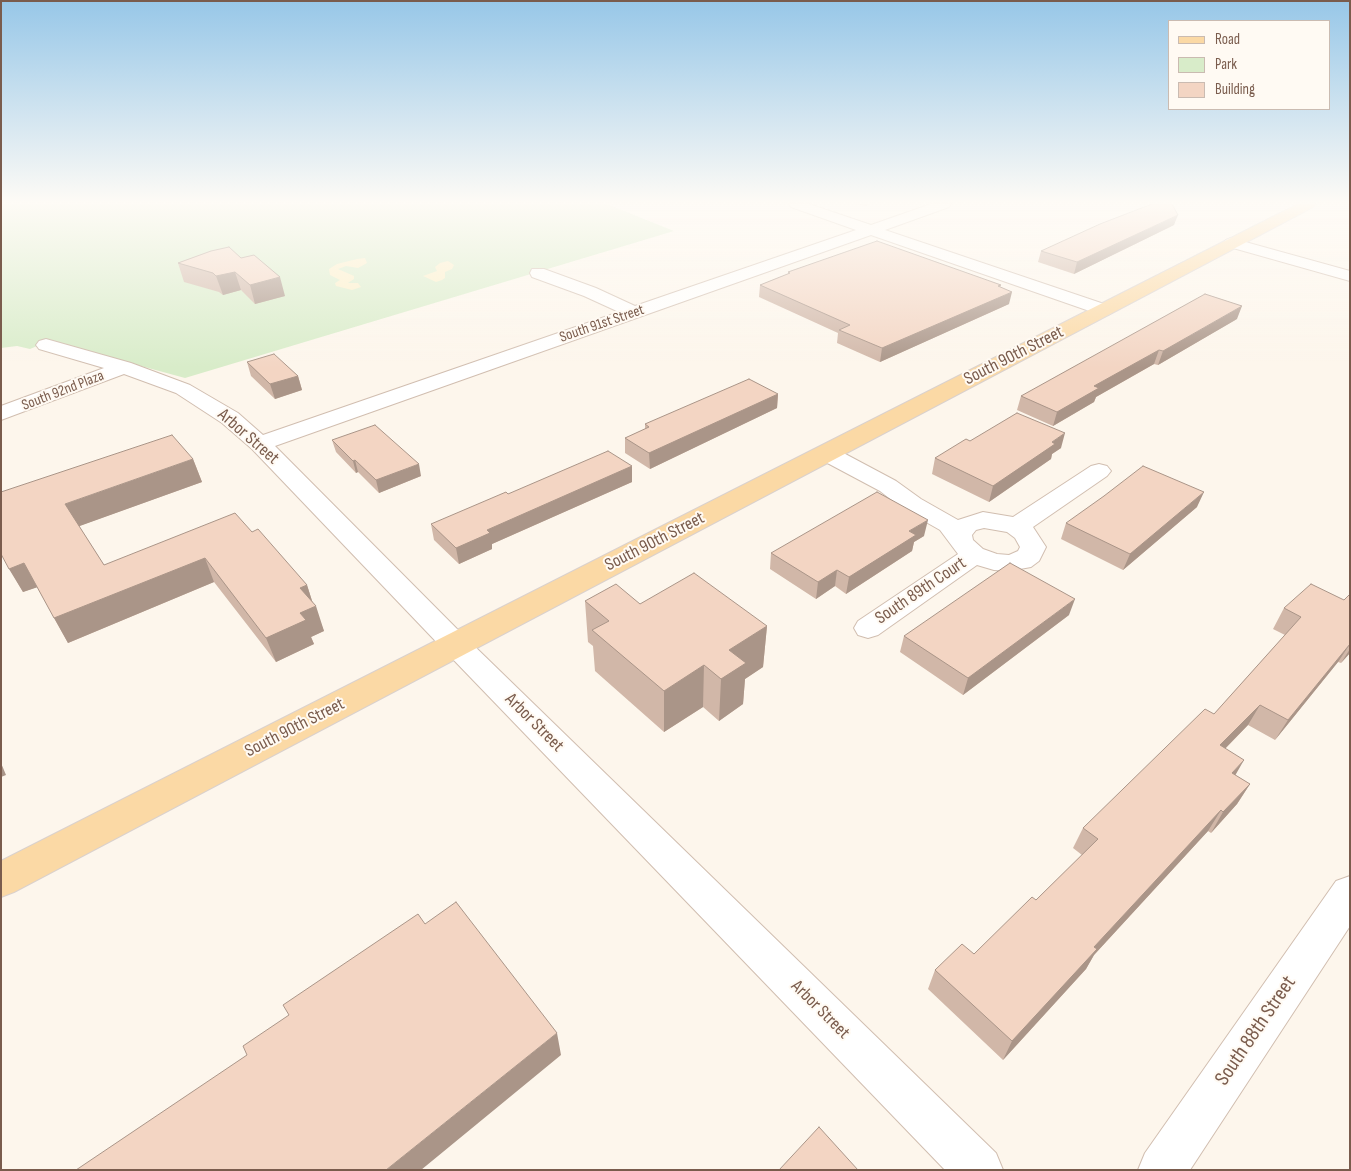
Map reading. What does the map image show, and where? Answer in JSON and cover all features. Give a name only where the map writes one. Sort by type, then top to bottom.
[{"type":"main road","name":"South 90th Street","points":[[1,880],[1201,259]]},
{"type":"street","name":"South 91st Street","points":[[260,444],[789,259]]},
{"type":"street","points":[[954,259],[1104,310]]},
{"type":"street","points":[[1287,259],[1350,276]]},
{"type":"street","points":[[538,273],[590,292],[635,313]]},
{"type":"street","name":"Arbor Street","points":[[46,345],[124,367],[174,385],[208,403],[230,418],[260,444],[456,645],[979,1170]]},
{"type":"street","name":"South 92nd Plaza","points":[[1,414],[124,367]]},
{"type":"street","name":"South 89th Court","points":[[826,453],[888,486],[912,504],[970,537],[986,560],[1002,563],[1016,562],[1027,558],[1032,551],[1032,542],[1026,534],[1016,527]]},
{"type":"street","points":[[970,537],[997,521],[1016,527],[1099,471]]},
{"type":"street","name":"South 89th Court","points":[[868,628],[970,537]]},
{"type":"street","name":"South 88th Street","points":[[1162,1170],[1350,893]]},
{"type":"green space","points":[[1,259],[582,259],[185,378],[49,341],[30,349],[17,346],[1,348]]},
{"type":"sand","points":[[365,259],[367,263],[358,268],[346,266],[338,269],[354,276],[354,279],[348,283],[358,283],[361,287],[352,290],[336,286],[335,283],[340,280],[330,275],[329,269],[337,264]]},
{"type":"sand","points":[[448,261],[454,265],[452,269],[445,272],[445,278],[442,280],[436,282],[423,276],[437,271],[435,267],[440,263]]},
{"type":"building","points":[[190,259],[258,259],[280,277],[250,285],[235,272],[216,276],[213,273],[178,263]]},
{"type":"building","points":[[826,259],[927,259],[1001,285],[998,286],[1012,292],[882,348],[839,330],[850,325],[760,285],[790,273],[788,272]]},
{"type":"building","points":[[1066,259],[1084,259],[1077,262]]},
{"type":"building","points":[[1205,294],[1242,306],[1163,351],[1159,350],[1094,386],[1099,388],[1057,412],[1021,396]]},
{"type":"building","points":[[274,354],[298,376],[270,384],[247,362]]},
{"type":"building","points":[[749,379],[778,394],[649,453],[625,438],[649,427],[645,424]]},
{"type":"building","points":[[1017,413],[1065,433],[1052,442],[1055,444],[993,486],[935,458],[966,439],[970,441]]},
{"type":"building","points":[[375,425],[419,464],[376,480],[332,440]]},
{"type":"building","points":[[172,435],[193,459],[65,504],[104,565],[235,513],[252,532],[258,529],[307,585],[300,588],[316,606],[300,613],[306,620],[266,638],[205,558],[54,618],[24,563],[9,569],[1,554],[1,492]]},
{"type":"building","points":[[608,451],[632,466],[487,530],[490,533],[456,548],[431,524],[506,492],[508,494]]},
{"type":"building","points":[[1143,466],[1204,492],[1130,554],[1066,523],[1104,496]]},
{"type":"building","points":[[877,492],[928,520],[909,531],[916,535],[849,577],[837,570],[818,582],[771,553]]},
{"type":"building","points":[[1010,563],[1075,599],[968,678],[904,636]]},
{"type":"building","points":[[694,573],[767,626],[729,650],[746,663],[721,679],[704,665],[664,691],[592,630],[609,621],[585,601],[616,584],[640,604]]},
{"type":"building","points":[[1311,584],[1344,600],[1350,594],[1350,644],[1288,720],[1260,705],[1220,745],[1244,760],[1232,773],[1250,784],[1223,812],[1221,810],[1094,947],[1097,949],[1012,1041],[935,970],[962,944],[974,954],[1032,897],[1036,900],[1098,839],[1083,828],[1205,709],[1214,714],[1301,617],[1284,608]]},
{"type":"building","points":[[456,902],[557,1033],[386,1170],[76,1170],[247,1055],[243,1046],[289,1015],[283,1005],[418,914],[425,924]]},
{"type":"building","points":[[819,1127],[858,1170],[779,1170]]}]
